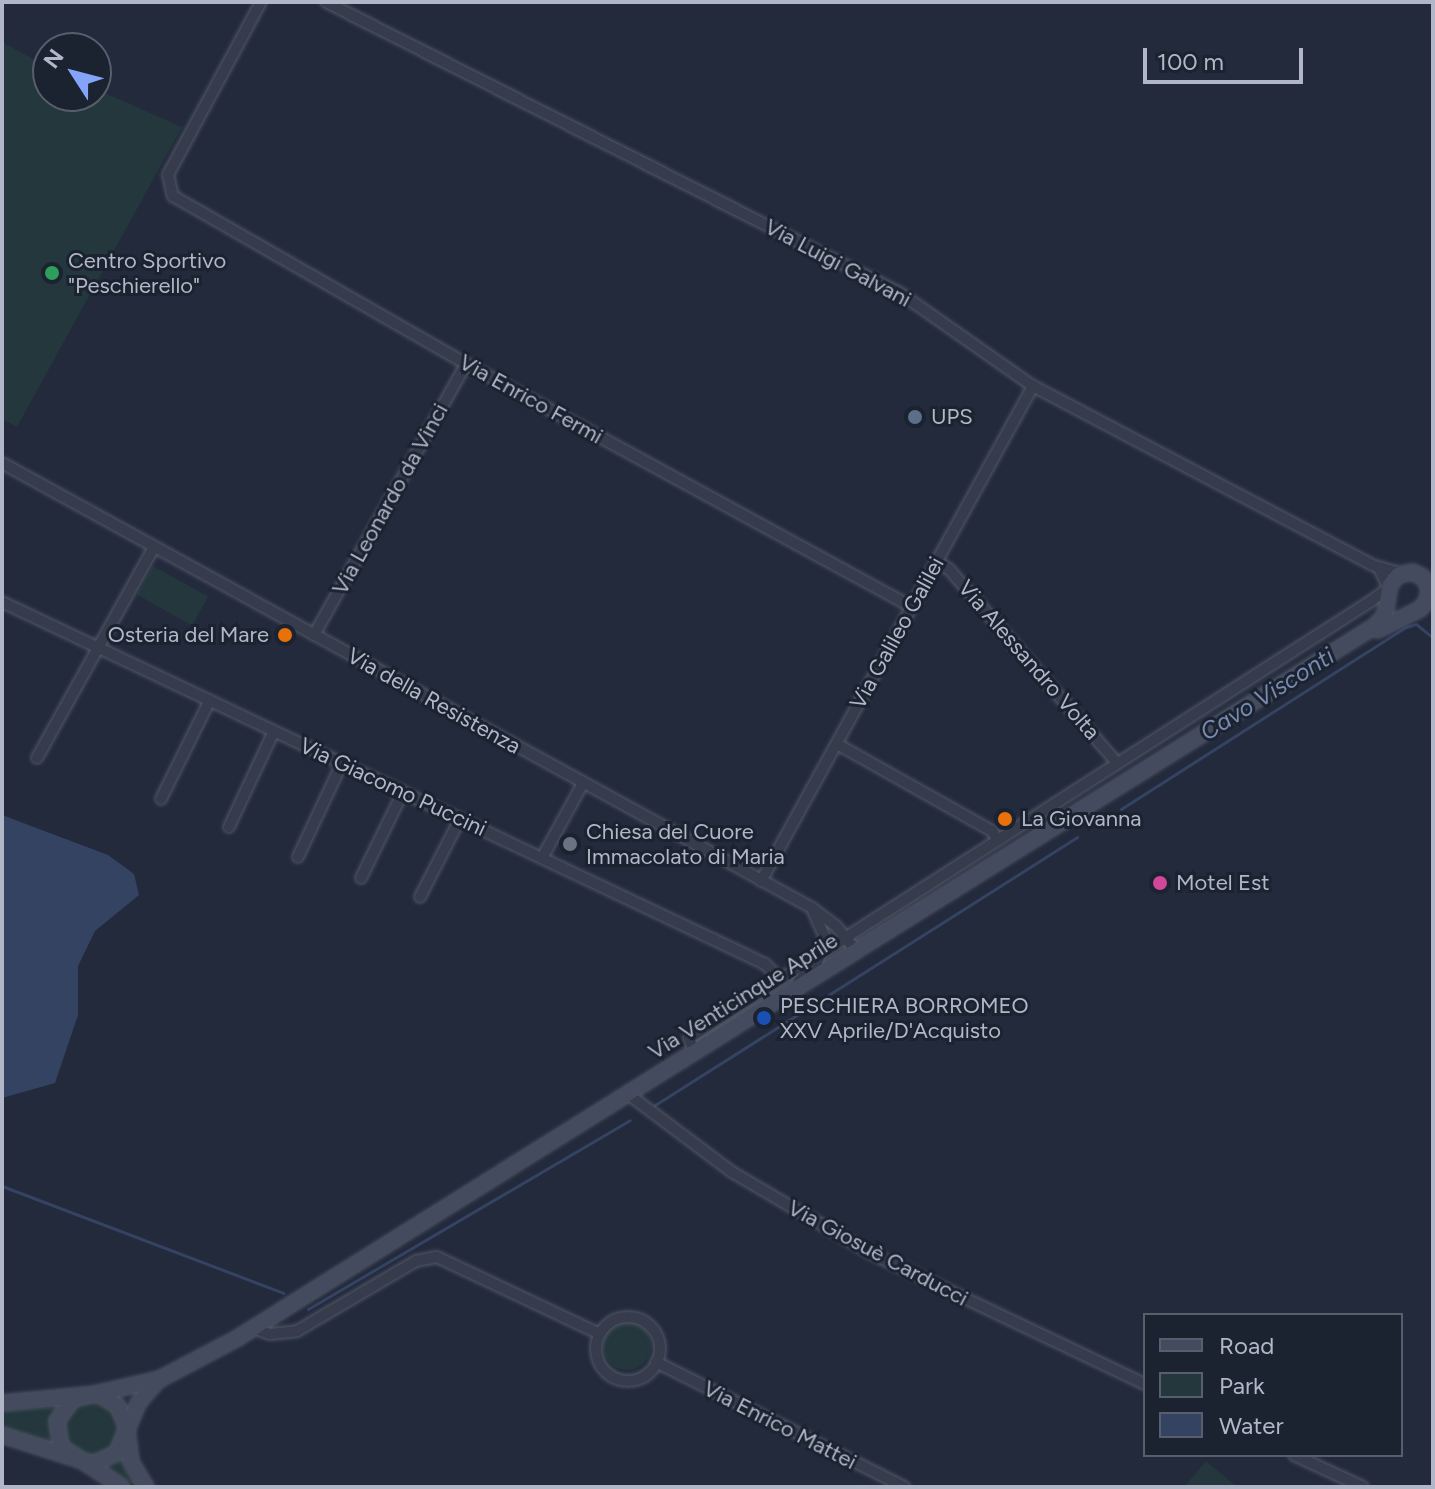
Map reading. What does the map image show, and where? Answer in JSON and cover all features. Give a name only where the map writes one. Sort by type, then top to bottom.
[{"type":"main road","points":[[1400,573],[1428,577],[1430,598],[1409,613],[1395,607],[1389,591],[1400,573]]},
{"type":"main road","name":"Via Venticinque Aprile","points":[[2,1403],[85,1394],[160,1379],[254,1328],[628,1094],[692,1045],[786,995],[1345,644],[1382,619],[1389,591]]},
{"type":"main road","name":"Via Venticinque Aprile","points":[[1345,644],[1363,639],[1409,613]]},
{"type":"main road","name":"Via Venticinque Aprile","points":[[127,1430],[139,1402],[160,1379]]},
{"type":"main road","points":[[122,1487],[75,1460],[61,1447],[57,1425],[65,1406],[85,1394],[114,1402],[127,1430],[133,1468],[146,1487]]},
{"type":"main road","points":[[4,1436],[91,1464],[110,1459],[122,1447],[127,1430]]},
{"type":"street","name":"Via Enrico Fermi","points":[[261,2],[168,175],[169,191],[182,203],[466,364],[912,607]]},
{"type":"street","name":"Via Luigi Galvani","points":[[326,2],[900,293],[1033,386],[1379,568],[1400,573]]},
{"type":"street","name":"Via Leonardo da Vinci","points":[[314,635],[466,364]]},
{"type":"street","name":"Via Galileo Galilei","points":[[761,881],[1033,386]]},
{"type":"street","name":"Via della Resistenza","points":[[2,464],[812,908],[845,936],[856,951]]},
{"type":"street","points":[[37,758],[154,547]]},
{"type":"street","name":"Via Alessandro Volta","points":[[936,562],[949,569],[1117,763]]},
{"type":"street","points":[[692,1045],[780,979],[845,936],[1389,591],[1379,568]]},
{"type":"street","name":"Via Giacomo Puccini","points":[[2,602],[765,964],[780,979]]},
{"type":"street","points":[[161,799],[210,700]]},
{"type":"street","points":[[229,827],[274,731]]},
{"type":"street","points":[[837,744],[992,831],[998,840]]},
{"type":"street","points":[[298,857],[342,763]]},
{"type":"street","points":[[542,858],[583,783]]},
{"type":"street","points":[[361,878],[403,792]]},
{"type":"street","points":[[420,897],[460,819]]},
{"type":"street","points":[[786,995],[816,965],[821,952],[825,934],[812,908]]},
{"type":"street","name":"Via Giosuè Carducci","points":[[628,1094],[732,1172],[870,1253],[1143,1383]]},
{"type":"street","points":[[254,1328],[270,1334],[297,1331],[416,1261],[437,1257],[600,1334]]},
{"type":"street","points":[[620,1318],[646,1323],[657,1336],[656,1362],[638,1379],[613,1377],[598,1358],[600,1334],[620,1318]]},
{"type":"street","name":"Via Enrico Mattei","points":[[656,1362],[904,1487]]},
{"type":"street","points":[[1298,1457],[1363,1487]]},
{"type":"green space","name":"Centro Sportivo \"Peschierello\"","points":[[2,42],[32,58],[32,112],[112,112],[112,96],[182,127],[17,427],[2,419]]},
{"type":"green space","points":[[153,566],[208,597],[192,625],[137,595]]},
{"type":"green space","points":[[800,971],[775,993],[697,1043],[695,1039]]},
{"type":"green space","points":[[627,1322],[644,1329],[651,1346],[644,1363],[627,1370],[610,1363],[603,1346],[610,1329]]},
{"type":"green space","points":[[92,1401],[112,1409],[120,1429],[112,1449],[92,1457],[72,1449],[64,1429],[72,1409]]},
{"type":"green space","points":[[57,1407],[50,1444],[2,1430],[2,1411]]},
{"type":"green space","points":[[120,1460],[130,1477],[139,1487],[107,1469]]},
{"type":"green space","points":[[1206,1461],[1237,1487],[1184,1487]]},
{"type":"water","points":[[2,815],[108,855],[134,874],[139,895],[95,931],[78,966],[78,1015],[55,1083],[2,1098]]},
{"type":"waterway","name":"Cavo Visconti","points":[[1121,809],[1406,627],[1416,624],[1433,638]]},
{"type":"waterway","points":[[655,1105],[1077,837]]},
{"type":"waterway","points":[[308,1309],[630,1120]]},
{"type":"waterway","points":[[2,1186],[283,1293]]},
{"type":"place","name":"Centro Sportivo \"Peschierello\"","points":[[52,273]]},
{"type":"place","name":"UPS","points":[[915,417]]},
{"type":"place","name":"Osteria del Mare","points":[[285,635]]},
{"type":"place","name":"La Giovanna","points":[[1005,819]]},
{"type":"place","name":"Chiesa del Cuore Immacolato di Maria","points":[[570,844]]},
{"type":"place","name":"Motel Est","points":[[1160,883]]},
{"type":"place","name":"PESCHIERA BORROMEO XXV Aprile/D'Acquisto","points":[[764,1018]]}]
